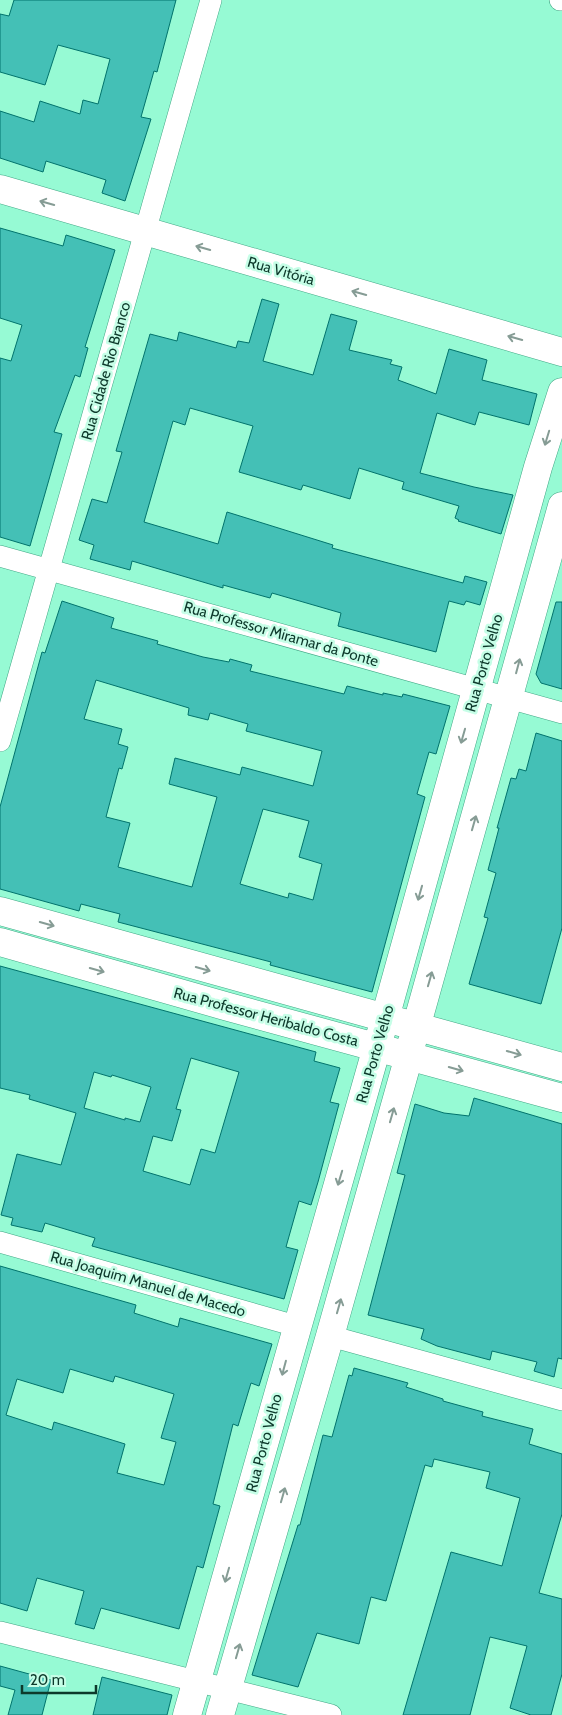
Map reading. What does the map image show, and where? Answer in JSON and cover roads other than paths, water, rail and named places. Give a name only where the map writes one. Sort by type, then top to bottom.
[{"type":"main road","name":"Rua Vitória","points":[[0,189],[562,352]]},
{"type":"main road","name":"Rua Porto Velho","points":[[187,1715],[296,1326],[386,1017],[504,592],[550,470],[562,392]]},
{"type":"main road","points":[[220,1715],[382,1153],[562,506]]},
{"type":"main road","points":[[504,592],[536,599]]},
{"type":"main road","name":"Rua Professor Heribaldo Costa","points":[[0,911],[562,1067]]},
{"type":"main road","name":"Rua Professor Heribaldo Costa","points":[[0,942],[562,1098]]},
{"type":"main road","points":[[350,1144],[382,1153]]},
{"type":"main road","points":[[238,1537],[268,1546]]},
{"type":"street","name":"Rua Cidade Rio Branco","points":[[0,741],[211,0]]},
{"type":"street","name":"Rua Professor Miramar da Ponte","points":[[0,556],[562,713]]},
{"type":"street","name":"Rua Joaquim Manuel de Macedo","points":[[0,1242],[296,1326]]},
{"type":"street","points":[[330,1336],[562,1400]]},
{"type":"street","points":[[0,1632],[197,1680],[330,1715]]}]
